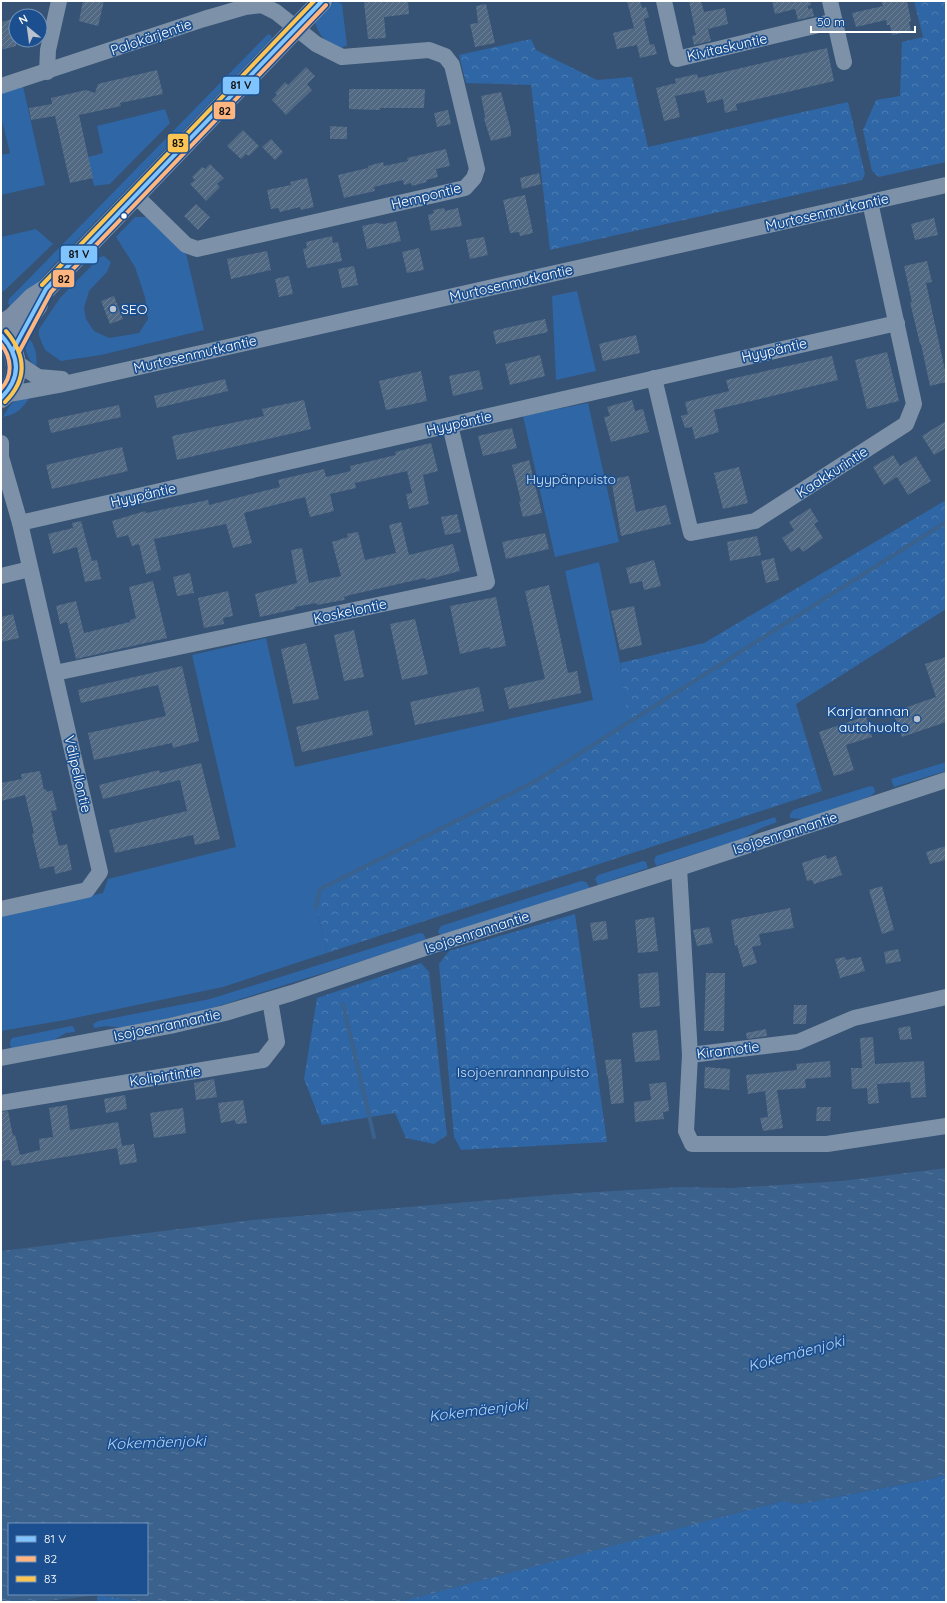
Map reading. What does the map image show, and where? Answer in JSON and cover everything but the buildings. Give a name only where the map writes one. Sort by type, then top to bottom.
[{"type":"main road","points":[[1,325],[13,317],[32,298],[46,289],[322,1]]},
{"type":"main road","points":[[3,396],[14,382],[10,350],[20,331],[40,303],[46,289]]},
{"type":"street","points":[[47,72],[48,50],[59,1]]},
{"type":"street","name":"Kivitaskuntie","points":[[664,1],[677,59],[835,22]]},
{"type":"street","points":[[830,1],[844,62]]},
{"type":"street","name":"Palokärjentie","points":[[1,86],[245,6],[262,5],[276,12],[296,28]]},
{"type":"street","name":"Hempontie","points":[[135,195],[186,244],[197,250],[465,188],[474,178],[477,169],[452,65],[445,56],[429,50],[342,57],[316,44],[296,28]]},
{"type":"street","name":"Murtosenmutkantie","points":[[3,396],[59,385],[946,185]]},
{"type":"street","name":"Kaakkurintie","points":[[654,378],[691,533],[755,521],[906,424],[914,404],[870,202]]},
{"type":"street","name":"Hyypäntie","points":[[20,523],[897,323]]},
{"type":"street","name":"Murtosenmutkantie","points":[[10,350],[38,377],[76,380]]},
{"type":"street","name":"Koskelontie","points":[[55,673],[487,582],[450,425]]},
{"type":"street","name":"Välipellontie","points":[[1,443],[1,457],[20,523],[100,872],[87,890],[1,910]]},
{"type":"street","points":[[1,576],[30,569]]},
{"type":"street","name":"Isojoenrannantie","points":[[1,1058],[177,1024],[225,1013],[270,1000],[432,946],[679,868],[946,780]]},
{"type":"street","name":"Kiramotie","points":[[679,868],[690,1055],[798,1042],[854,1018],[946,997]]},
{"type":"street","name":"Kolipirtintie","points":[[1,1103],[263,1060],[277,1042],[270,1000]]},
{"type":"street","points":[[690,1055],[686,1131],[692,1144],[827,1144],[946,1126]]},
{"type":"green space","points":[[335,1],[342,4],[347,45],[340,49],[327,41],[321,35],[315,22]]},
{"type":"green space","points":[[914,1],[946,1],[946,162],[879,177],[872,171],[863,130],[876,100],[900,96],[902,42],[923,37]]},
{"type":"green space","points":[[270,34],[272,38],[45,274],[13,312],[8,303],[9,299],[267,35]]},
{"type":"green space","points":[[531,39],[536,50],[597,80],[632,77],[648,147],[848,102],[865,174],[862,180],[550,250],[531,85],[466,83],[459,55]]},
{"type":"green space","points":[[23,86],[45,185],[1,195],[1,155],[10,153],[1,117],[1,94]]},
{"type":"green space","points":[[165,109],[170,123],[110,184],[94,186],[88,157],[103,153],[97,126]]},
{"type":"green space","points":[[135,217],[146,217],[186,253],[204,330],[101,355],[61,361],[45,350],[39,336],[39,329],[60,298],[100,257],[104,256],[111,262],[107,272],[89,291],[84,308],[86,319],[94,331],[109,338],[139,333],[148,319],[145,297],[135,267],[116,237]]},
{"type":"green space","points":[[36,229],[53,244],[4,291],[1,291],[1,237]]},
{"type":"green space","points":[[577,291],[596,371],[556,380],[552,296]]},
{"type":"green space","points":[[26,335],[32,342],[35,350],[37,358],[36,367],[26,352]]},
{"type":"green space","points":[[29,398],[18,411],[3,417],[10,405],[15,401]]},
{"type":"green space","name":"Hyypänpuisto","points":[[588,403],[619,542],[555,557],[523,416]]},
{"type":"green space","points":[[946,500],[946,609],[796,704],[822,791],[327,953],[316,907],[320,889],[536,781],[628,723],[620,663],[704,643]]},
{"type":"green space","points":[[599,562],[620,663],[629,723],[536,781],[316,907],[327,953],[223,987],[65,1020],[1,1031],[1,916],[103,893],[108,879],[236,847],[192,655],[266,638],[295,767],[593,700],[565,571]]},
{"type":"green space","points":[[946,762],[946,771],[894,787],[891,779]]},
{"type":"green space","points":[[870,786],[874,787],[875,792],[871,796],[804,819],[790,818],[790,814],[793,810]]},
{"type":"green space","points":[[775,817],[777,822],[759,829],[743,839],[656,866],[654,860],[656,856]]},
{"type":"green space","points":[[643,861],[646,862],[648,868],[598,885],[595,879],[598,875]]},
{"type":"green space","points":[[581,881],[586,882],[590,888],[445,935],[439,934],[438,931],[441,926]]},
{"type":"green space","name":"Isojoenrannanpuisto","points":[[575,914],[607,1142],[461,1150],[454,1137],[439,964],[449,951]]},
{"type":"green space","points":[[420,933],[424,934],[426,940],[209,1009],[125,1028],[106,1026],[94,1028],[93,1024],[98,1021],[210,999]]},
{"type":"green space","name":"Isojoenrannanpuisto","points":[[421,963],[429,972],[447,1135],[434,1144],[406,1138],[395,1113],[322,1125],[304,1079],[317,998]]},
{"type":"green space","points":[[71,1026],[74,1027],[75,1032],[66,1033],[54,1040],[11,1049],[10,1042],[12,1038]]},
{"type":"green space","points":[[946,1474],[946,1602],[389,1602],[783,1501],[799,1504],[935,1478]]},
{"type":"green space","points":[[98,1595],[146,1602],[97,1602]]},
{"type":"water","name":"Kokemäenjoki","points":[[946,1168],[946,1474],[935,1478],[799,1504],[783,1501],[400,1602],[146,1602],[98,1595],[39,1602],[1,1602],[1,1251],[252,1220],[563,1194],[681,1187],[730,1188],[841,1181]]},
{"type":"waterway","points":[[316,907],[320,889],[536,781],[946,522]]},
{"type":"waterway","points":[[343,1004],[374,1137]]},
{"type":"transit line","name":"83","points":[[42,285],[314,1]]},
{"type":"transit line","points":[[13,350],[46,289],[322,1]]},
{"type":"transit line","name":"82","points":[[19,352],[51,292],[326,5]]},
{"type":"transit line","name":"83","points":[[5,402],[18,385],[22,367],[18,349],[6,331]]},
{"type":"transit line","points":[[1,335],[12,351],[16,366],[13,382],[1,398]]},
{"type":"transit line","name":"82","points":[[1,344],[5,349],[10,367],[8,378],[1,389]]},
{"type":"place","name":"SEO","points":[[113,309]]},
{"type":"place","name":"Karjarannan autohuolto","points":[[917,719]]}]
